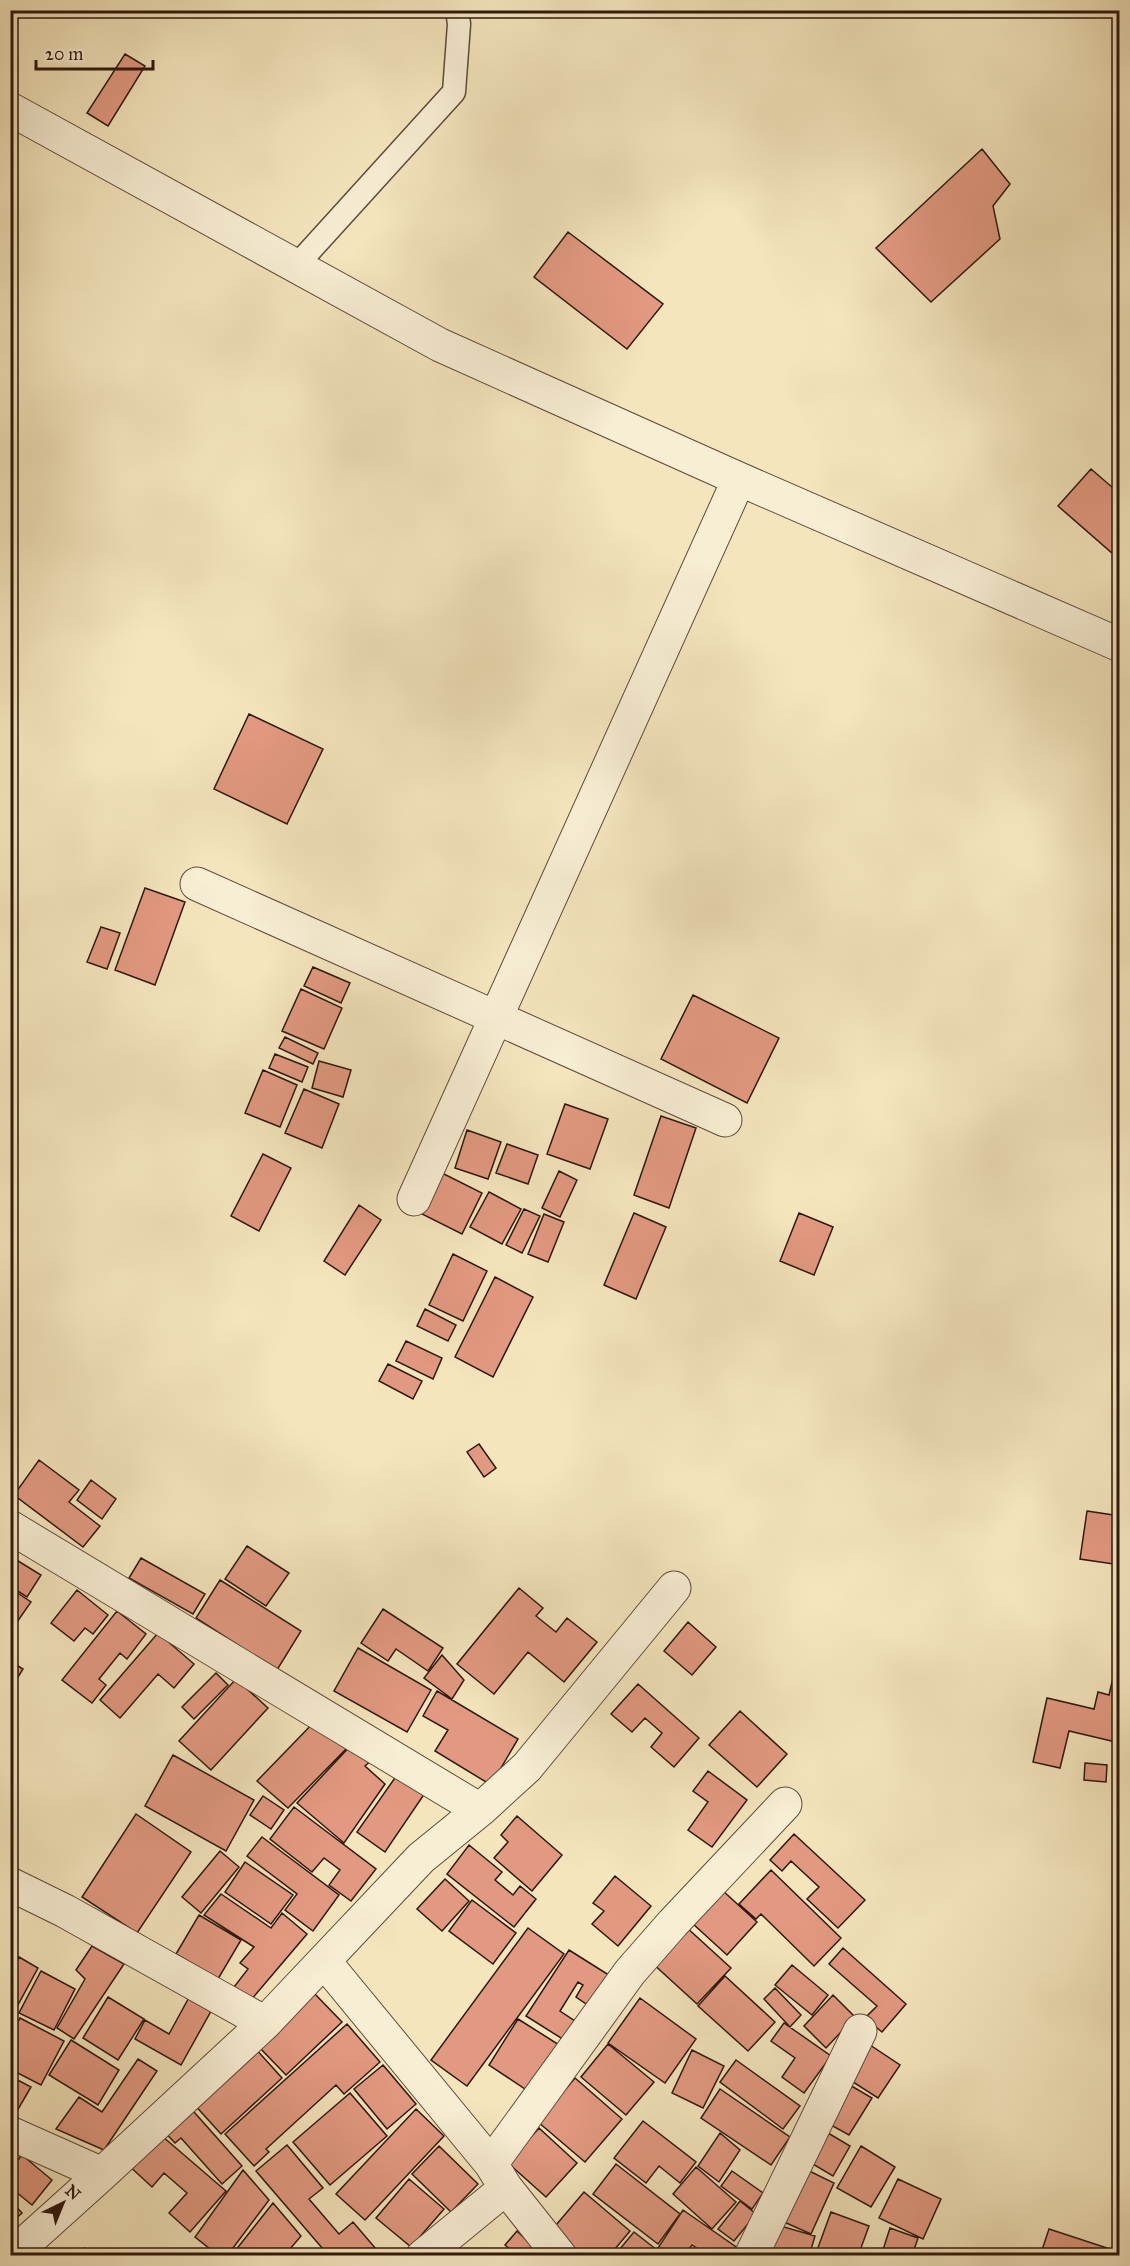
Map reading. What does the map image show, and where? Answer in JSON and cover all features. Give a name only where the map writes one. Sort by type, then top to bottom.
[{"type":"street","points":[[10,109],[440,345],[1119,645]]},
{"type":"street","points":[[414,1200],[739,479]]},
{"type":"street","points":[[197,884],[725,1120]]},
{"type":"street","points":[[10,1527],[480,1810]]},
{"type":"street","points":[[11,2256],[265,2023],[422,1858],[527,1767],[674,1588]]},
{"type":"street","points":[[423,2256],[498,2176],[630,1972],[785,1804]]},
{"type":"street","points":[[10,1884],[65,1911],[265,2023]]},
{"type":"street","points":[[324,1961],[560,2256]]},
{"type":"street","points":[[751,2256],[860,2031]]},
{"type":"street","points":[[10,2133],[102,2174]]},
{"type":"lane","points":[[296,266],[454,92],[459,24],[457,10]]},
{"type":"building","points":[[125,54],[145,66],[108,126],[87,113]]},
{"type":"building","points":[[982,149],[1010,184],[993,206],[1000,239],[931,302],[876,248]]},
{"type":"building","points":[[568,232],[663,304],[627,349],[534,277]]},
{"type":"building","points":[[1091,469],[1120,494],[1120,560],[1058,506]]},
{"type":"building","points":[[249,714],[323,749],[287,824],[214,789]]},
{"type":"building","points":[[145,888],[185,902],[155,985],[115,970]]},
{"type":"building","points":[[101,927],[120,933],[107,969],[87,962]]},
{"type":"building","points":[[313,967],[350,983],[341,1003],[304,986]]},
{"type":"building","points":[[301,989],[342,1008],[324,1049],[282,1031]]},
{"type":"building","points":[[693,995],[779,1038],[747,1103],[661,1059]]},
{"type":"building","points":[[285,1037],[318,1053],[313,1064],[279,1048]]},
{"type":"building","points":[[275,1054],[308,1067],[302,1082],[269,1068]]},
{"type":"building","points":[[319,1061],[351,1070],[343,1097],[312,1088]]},
{"type":"building","points":[[263,1070],[297,1085],[280,1127],[245,1113]]},
{"type":"building","points":[[304,1089],[339,1104],[322,1148],[285,1133]]},
{"type":"building","points":[[565,1104],[608,1119],[590,1169],[547,1154]]},
{"type":"building","points":[[661,1116],[696,1128],[669,1208],[634,1195]]},
{"type":"building","points":[[467,1130],[501,1142],[488,1179],[455,1168]]},
{"type":"building","points":[[507,1144],[538,1155],[528,1184],[496,1173]]},
{"type":"building","points":[[263,1154],[291,1168],[259,1231],[231,1216]]},
{"type":"building","points":[[559,1171],[577,1180],[560,1217],[542,1208]]},
{"type":"building","points":[[442,1173],[482,1193],[462,1234],[422,1214]]},
{"type":"building","points":[[489,1192],[521,1209],[502,1244],[470,1227]]},
{"type":"building","points":[[359,1205],[381,1220],[345,1275],[324,1261]]},
{"type":"building","points":[[524,1209],[540,1216],[522,1253],[506,1245]]},
{"type":"building","points":[[634,1213],[666,1227],[636,1299],[604,1285]]},
{"type":"building","points":[[799,1213],[833,1227],[814,1275],[780,1261]]},
{"type":"building","points":[[544,1214],[564,1222],[548,1262],[528,1254]]},
{"type":"building","points":[[453,1254],[487,1271],[463,1321],[429,1305]]},
{"type":"building","points":[[495,1277],[533,1297],[493,1377],[455,1357]]},
{"type":"building","points":[[425,1309],[456,1325],[448,1341],[417,1326]]},
{"type":"building","points":[[406,1341],[442,1358],[433,1379],[396,1361]]},
{"type":"building","points":[[388,1364],[422,1381],[413,1399],[379,1381]]},
{"type":"building","points":[[479,1444],[496,1468],[484,1477],[467,1452]]},
{"type":"building","points":[[39,1460],[79,1490],[69,1502],[100,1526],[83,1547],[14,1495]]},
{"type":"building","points":[[91,1480],[116,1499],[102,1519],[77,1500]]},
{"type":"building","points":[[1087,1511],[1120,1516],[1120,1565],[1080,1559]]},
{"type":"building","points":[[247,1546],[289,1573],[266,1606],[225,1579]]},
{"type":"building","points":[[10,1556],[41,1575],[27,1597],[10,1586]]},
{"type":"building","points":[[141,1558],[205,1594],[193,1614],[129,1578]]},
{"type":"building","points":[[220,1580],[301,1631],[277,1670],[196,1618]]},
{"type":"building","points":[[10,1588],[31,1602],[10,1632]]},
{"type":"building","points":[[519,1588],[543,1608],[536,1616],[556,1632],[567,1618],[597,1642],[564,1682],[528,1652],[494,1694],[457,1664]]},
{"type":"building","points":[[77,1590],[108,1615],[93,1634],[85,1628],[74,1641],[51,1623]]},
{"type":"building","points":[[383,1609],[443,1648],[428,1671],[396,1649],[388,1661],[361,1643]]},
{"type":"building","points":[[117,1611],[146,1634],[127,1659],[120,1653],[99,1679],[106,1685],[92,1703],[62,1680]]},
{"type":"building","points":[[688,1622],[716,1647],[692,1675],[664,1651]]},
{"type":"building","points":[[158,1633],[194,1664],[174,1688],[158,1674],[120,1718],[100,1700]]},
{"type":"building","points":[[358,1648],[431,1690],[407,1732],[334,1691]]},
{"type":"building","points":[[1119,1652],[1120,1743],[1069,1731],[1060,1768],[1033,1762],[1047,1698],[1094,1709],[1098,1692],[1109,1695]]},
{"type":"building","points":[[442,1655],[464,1680],[452,1699],[424,1678]]},
{"type":"building","points":[[10,1661],[23,1669],[10,1690]]},
{"type":"building","points":[[216,1673],[228,1685],[194,1719],[182,1707]]},
{"type":"building","points":[[236,1679],[268,1708],[211,1770],[179,1741]]},
{"type":"building","points":[[638,1684],[699,1738],[674,1767],[651,1747],[662,1733],[645,1718],[632,1732],[611,1714]]},
{"type":"building","points":[[437,1691],[518,1739],[491,1785],[435,1751],[448,1730],[423,1716]]},
{"type":"building","points":[[740,1711],[787,1754],[757,1787],[709,1745]]},
{"type":"building","points":[[317,1719],[347,1748],[288,1808],[257,1781]]},
{"type":"building","points":[[354,1742],[373,1759],[365,1766],[385,1784],[344,1843],[297,1803]]},
{"type":"building","points":[[173,1755],[254,1800],[226,1851],[145,1806]]},
{"type":"building","points":[[1085,1763],[1107,1765],[1106,1782],[1084,1780]]},
{"type":"building","points":[[708,1771],[747,1800],[712,1847],[688,1830],[708,1802],[693,1791]]},
{"type":"building","points":[[397,1775],[425,1793],[385,1852],[357,1832]]},
{"type":"building","points":[[263,1796],[284,1810],[271,1829],[250,1815]]},
{"type":"building","points":[[294,1807],[376,1869],[351,1901],[329,1885],[340,1870],[324,1858],[312,1872],[270,1839]]},
{"type":"building","points":[[136,1814],[191,1852],[137,1933],[82,1897]]},
{"type":"building","points":[[517,1816],[562,1855],[532,1891],[494,1858],[508,1842],[501,1835]]},
{"type":"building","points":[[794,1834],[865,1900],[838,1928],[807,1899],[819,1887],[791,1861],[782,1871],[770,1860]]},
{"type":"building","points":[[262,1837],[339,1895],[313,1931],[285,1910],[297,1894],[247,1856]]},
{"type":"building","points":[[469,1845],[502,1872],[495,1880],[513,1895],[520,1886],[536,1899],[514,1927],[447,1874]]},
{"type":"building","points":[[220,1851],[239,1867],[201,1913],[182,1897]]},
{"type":"building","points":[[245,1862],[293,1895],[271,1924],[225,1892]]},
{"type":"building","points":[[771,1870],[841,1938],[814,1966],[761,1914],[756,1919],[739,1904]]},
{"type":"building","points":[[615,1876],[651,1906],[618,1946],[592,1924],[604,1911],[593,1903]]},
{"type":"building","points":[[445,1879],[469,1901],[442,1931],[417,1909]]},
{"type":"building","points":[[722,1890],[757,1922],[727,1955],[692,1923]]},
{"type":"building","points":[[221,1894],[271,1928],[282,1913],[307,1934],[251,2000],[234,1987],[248,1969],[240,1963],[254,1947],[204,1915]]},
{"type":"building","points":[[472,1900],[516,1933],[493,1964],[449,1931]]},
{"type":"building","points":[[199,1915],[241,1940],[218,1979],[176,1954]]},
{"type":"building","points":[[685,1926],[731,1968],[697,2004],[651,1962]]},
{"type":"building","points":[[528,1928],[564,1954],[467,2086],[431,2060]]},
{"type":"building","points":[[92,1946],[124,1964],[74,2039],[57,2028],[85,1979],[76,1970]]},
{"type":"building","points":[[843,1948],[906,2004],[882,2032],[865,2018],[877,2006],[829,1964]]},
{"type":"building","points":[[569,1950],[612,1977],[592,2008],[576,1997],[583,1985],[578,1982],[560,2011],[581,2025],[569,2043],[526,2016]]},
{"type":"building","points":[[19,1957],[38,1968],[13,2014],[10,2013],[10,1973]]},
{"type":"building","points":[[792,1965],[828,1995],[812,2015],[775,1985]]},
{"type":"building","points":[[41,1971],[75,1989],[54,2030],[19,2013]]},
{"type":"building","points":[[725,1976],[775,2022],[748,2051],[698,2006]]},
{"type":"building","points":[[775,1988],[801,2015],[790,2027],[764,1999]]},
{"type":"building","points":[[312,1991],[342,2022],[286,2075],[256,2044]]},
{"type":"building","points":[[192,1992],[215,2004],[181,2065],[135,2039],[145,2020],[169,2034]]},
{"type":"building","points":[[833,1995],[855,2017],[826,2048],[804,2026]]},
{"type":"building","points":[[108,1997],[144,2019],[118,2060],[83,2038]]},
{"type":"building","points":[[640,1998],[696,2039],[665,2083],[608,2043]]},
{"type":"building","points":[[20,2018],[64,2041],[41,2085],[10,2069],[10,2035]]},
{"type":"building","points":[[518,2019],[564,2048],[534,2095],[489,2065]]},
{"type":"building","points":[[784,2023],[831,2056],[804,2093],[782,2077],[795,2058],[771,2041]]},
{"type":"building","points":[[347,2024],[380,2062],[344,2094],[336,2085],[266,2149],[269,2152],[254,2166],[225,2134]]},
{"type":"building","points":[[71,2040],[119,2070],[98,2105],[49,2075]]},
{"type":"building","points":[[864,2041],[900,2065],[878,2098],[842,2075]]},
{"type":"building","points":[[608,2044],[654,2082],[626,2115],[581,2077]]},
{"type":"building","points":[[254,2047],[282,2078],[221,2134],[192,2102]]},
{"type":"building","points":[[692,2050],[724,2066],[703,2108],[672,2093]]},
{"type":"building","points":[[138,2059],[157,2071],[104,2150],[56,2129],[79,2097],[102,2112]]},
{"type":"building","points":[[736,2060],[800,2106],[783,2129],[720,2082]]},
{"type":"building","points":[[383,2065],[416,2104],[387,2129],[354,2089]]},
{"type":"building","points":[[10,2076],[31,2087],[17,2111],[10,2108]]},
{"type":"building","points":[[575,2078],[622,2119],[585,2162],[538,2122]]},
{"type":"building","points":[[843,2081],[872,2098],[849,2135],[820,2119]]},
{"type":"building","points":[[720,2089],[790,2137],[771,2165],[701,2118]]},
{"type":"building","points":[[350,2093],[387,2136],[330,2185],[293,2142]]},
{"type":"building","points":[[186,2103],[242,2166],[222,2184],[181,2138],[175,2143],[159,2126]]},
{"type":"building","points":[[416,2109],[444,2136],[365,2220],[336,2194]]},
{"type":"building","points":[[643,2121],[696,2162],[680,2183],[659,2166],[646,2183],[614,2158]]},
{"type":"building","points":[[818,2127],[850,2146],[833,2176],[801,2157]]},
{"type":"building","points":[[539,2128],[577,2163],[546,2197],[508,2163]]},
{"type":"building","points":[[155,2130],[226,2191],[190,2232],[169,2213],[187,2193],[164,2173],[152,2187],[126,2163]]},
{"type":"building","points":[[720,2133],[740,2150],[719,2182],[698,2166]]},
{"type":"building","points":[[287,2145],[323,2188],[309,2199],[339,2234],[353,2222],[382,2256],[329,2256],[256,2171]]},
{"type":"building","points":[[439,2146],[478,2184],[451,2212],[412,2174]]},
{"type":"building","points":[[861,2146],[895,2167],[871,2207],[837,2188]]},
{"type":"building","points":[[22,2155],[52,2180],[32,2205],[10,2187],[10,2170]]},
{"type":"building","points":[[616,2164],[680,2214],[658,2244],[593,2194]]},
{"type":"building","points":[[799,2166],[834,2183],[811,2234],[775,2218]]},
{"type":"building","points":[[696,2167],[736,2202],[712,2229],[673,2194]]},
{"type":"building","points":[[243,2170],[269,2200],[227,2256],[219,2256],[195,2237]]},
{"type":"building","points":[[732,2171],[763,2193],[752,2209],[721,2186]]},
{"type":"building","points":[[409,2179],[444,2209],[411,2247],[376,2218]]},
{"type":"building","points":[[898,2179],[941,2199],[923,2239],[879,2218]]},
{"type":"building","points":[[584,2192],[630,2231],[609,2256],[579,2256],[551,2231]]},
{"type":"building","points":[[10,2200],[22,2213],[10,2224]]},
{"type":"building","points":[[740,2201],[756,2214],[734,2241],[718,2229]]},
{"type":"building","points":[[273,2203],[301,2236],[284,2256],[231,2256]]},
{"type":"building","points":[[683,2210],[742,2251],[739,2256],[702,2256],[704,2253],[692,2245],[684,2256],[669,2256],[658,2248]]},
{"type":"building","points":[[831,2212],[869,2226],[858,2256],[815,2256]]},
{"type":"building","points":[[774,2224],[815,2236],[809,2256],[764,2256]]},
{"type":"building","points":[[890,2228],[918,2238],[912,2256],[881,2256]]},
{"type":"building","points":[[1049,2229],[1107,2248],[1104,2256],[1040,2256]]},
{"type":"building","points":[[517,2231],[543,2256],[517,2256],[505,2245]]},
{"type":"building","points":[[634,2232],[662,2254],[661,2256],[614,2256]]},
{"type":"building","points":[[85,2248],[94,2256],[79,2256]]}]
